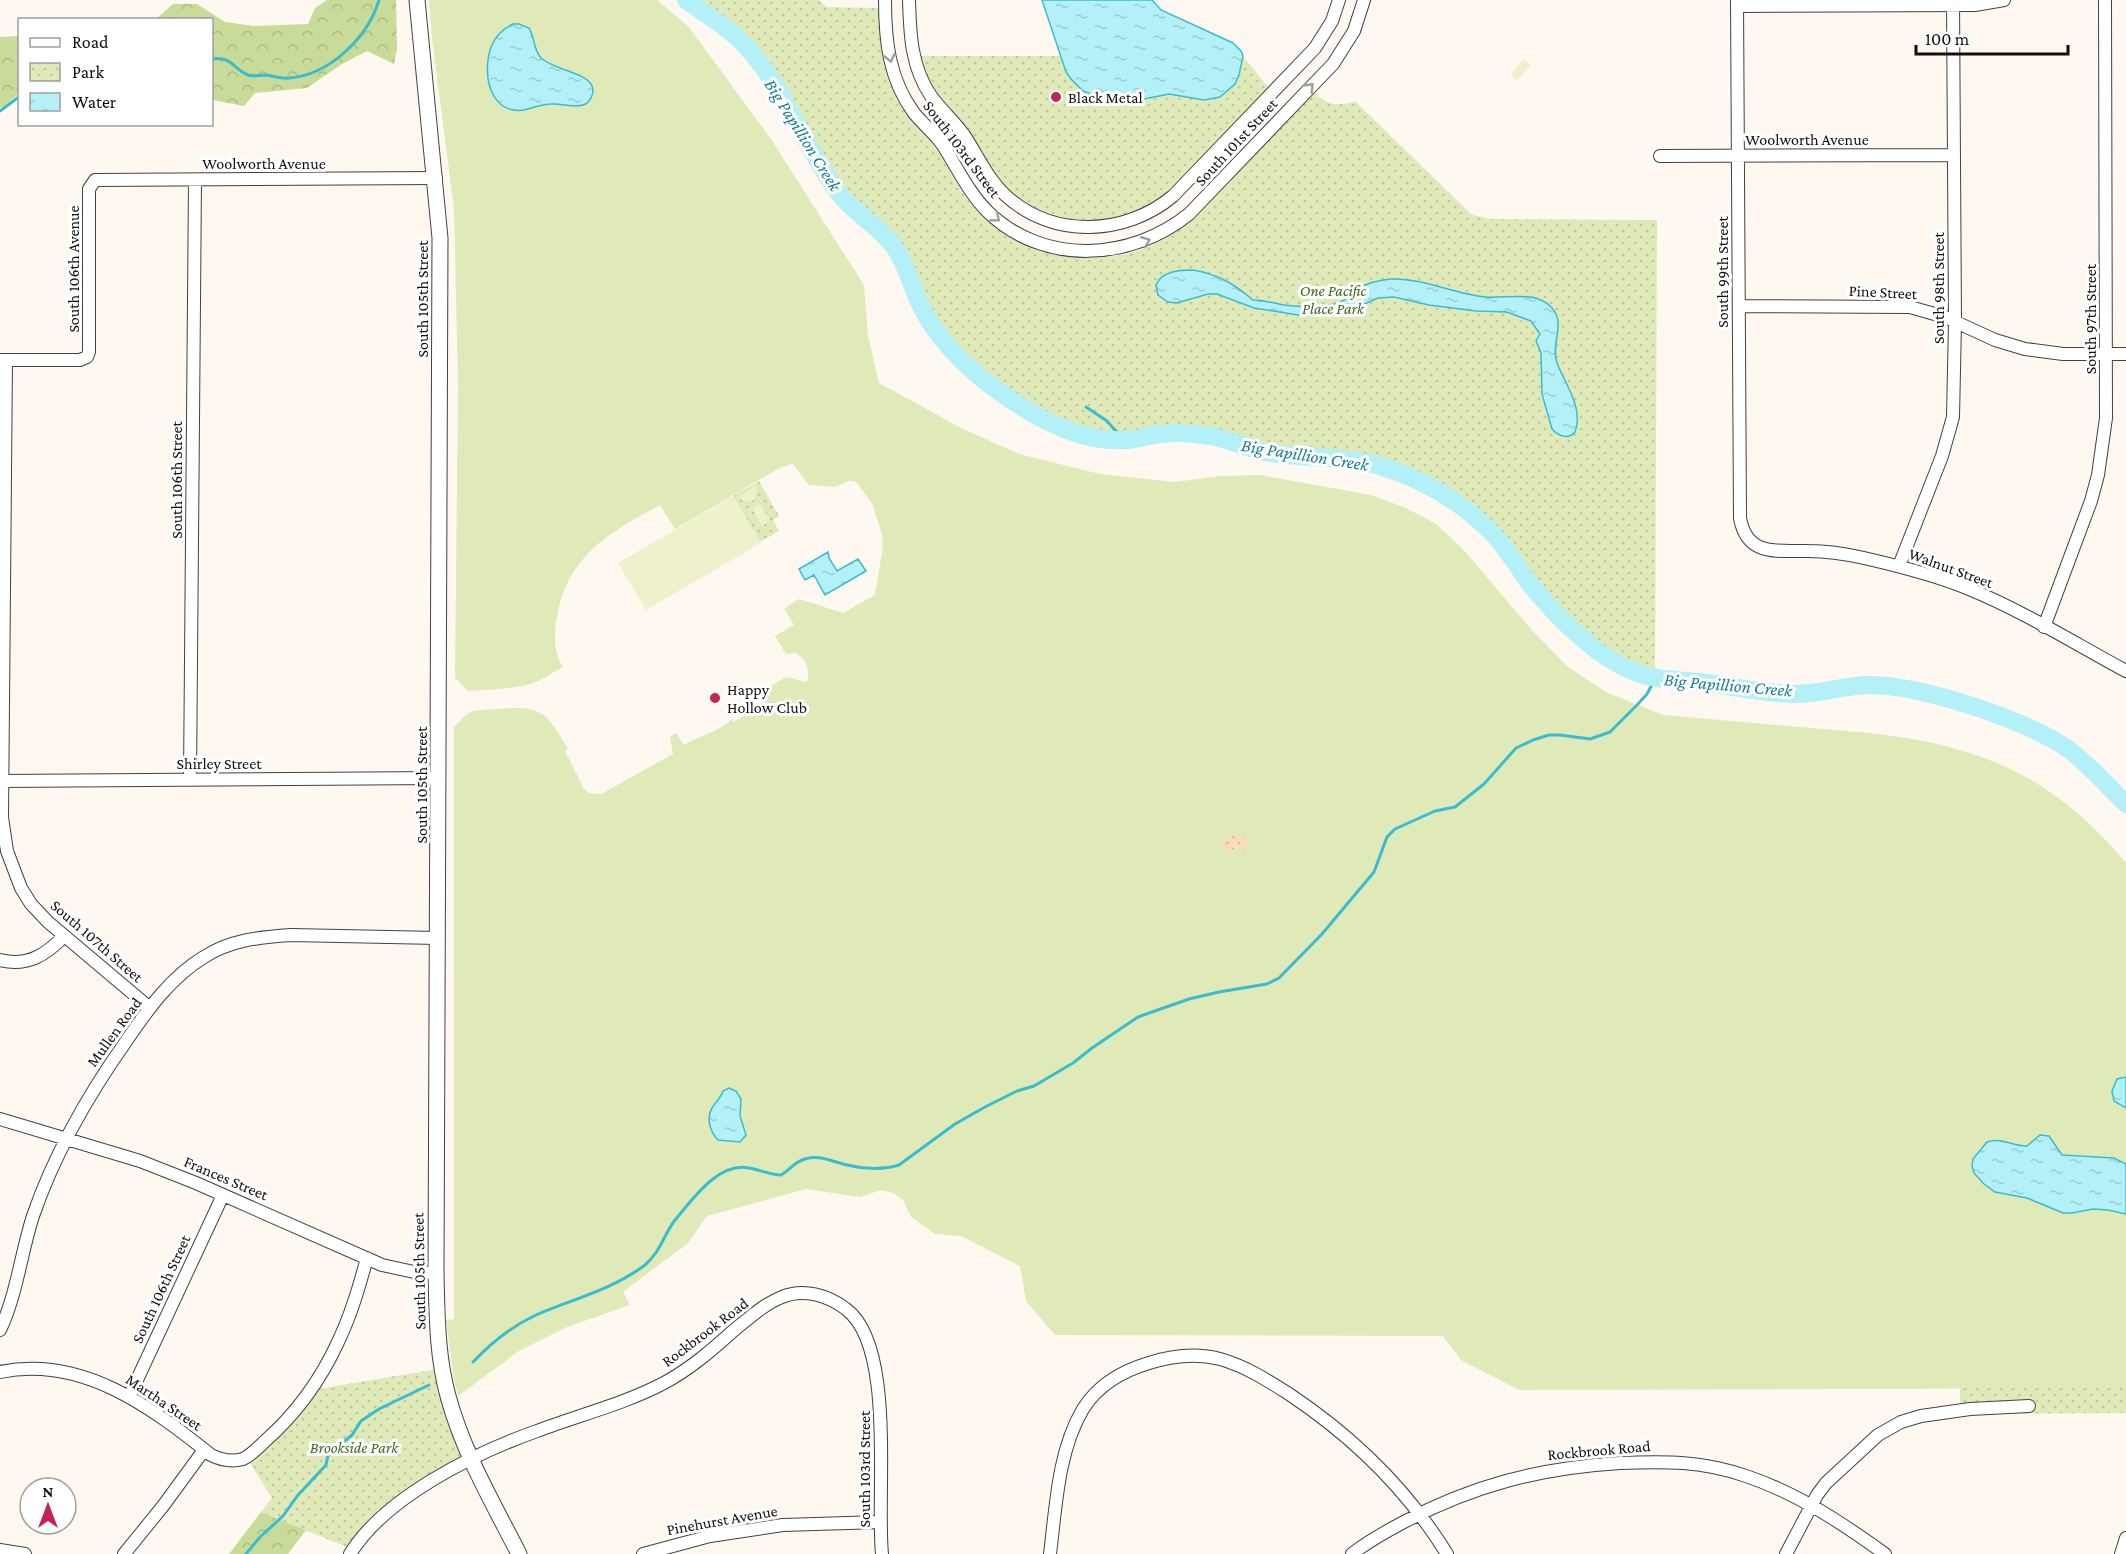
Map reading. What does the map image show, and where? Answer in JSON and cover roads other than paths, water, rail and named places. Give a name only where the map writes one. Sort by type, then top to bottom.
[{"type":"street","name":"South 105th Street","points":[[417,0],[440,238],[437,1330],[444,1376],[454,1415],[471,1460],[519,1554]]},
{"type":"street","name":"South 103rd Street","points":[[885,0],[888,52],[901,91],[913,112],[941,143],[970,192],[999,221],[1026,237],[1058,248],[1089,251]]},
{"type":"street","name":"South 103rd Street","points":[[909,0],[911,43],[918,73],[930,95],[964,136],[989,177],[1014,202],[1042,218],[1063,225],[1088,228]]},
{"type":"street","name":"South 101st Street","points":[[1088,228],[1118,225],[1139,218],[1173,196],[1314,48],[1332,21],[1339,0]]},
{"type":"street","name":"South 101st Street","points":[[1089,251],[1113,250],[1136,244],[1166,231],[1189,214],[1333,64],[1354,31],[1364,0]]},
{"type":"street","points":[[1737,3],[1953,3],[1975,5],[2004,0]]},
{"type":"street","name":"South 97th Street","points":[[2044,627],[2091,501],[2098,475],[2106,418],[2105,0]]},
{"type":"street","name":"South 99th Street","points":[[1737,3],[1740,518],[1751,542]]},
{"type":"street","name":"South 98th Street","points":[[1899,566],[1942,456],[1950,429],[1954,394],[1953,3]]},
{"type":"street","name":"Woolworth Avenue","points":[[1660,156],[1954,155]]},
{"type":"street","name":"Woolworth Avenue","points":[[93,182],[102,180],[436,178]]},
{"type":"street","name":"South 106th Street","points":[[190,780],[195,180]]},
{"type":"street","name":"South 106th Avenue","points":[[3,360],[80,360],[87,357],[89,352],[89,189],[93,182]]},
{"type":"street","name":"Pine Street","points":[[1739,306],[1898,306],[1924,310],[1995,340],[2025,349],[2063,354],[2126,354]]},
{"type":"street","name":"South 107th Street","points":[[3,360],[2,817],[7,851],[21,888],[39,913],[150,1008]]},
{"type":"street","name":"Walnut Street","points":[[1751,542],[1776,552],[1834,552],[1899,566],[1968,589],[2126,671]]},
{"type":"street","name":"Shirley Street","points":[[2,781],[439,778]]},
{"type":"street","name":"Mullen Road","points":[[0,1330],[9,1306],[33,1216],[66,1138],[102,1075],[150,1008],[172,982],[218,949],[243,940],[291,935],[438,938]]},
{"type":"street","points":[[0,960],[16,962],[38,958],[52,949],[64,936]]},
{"type":"street","name":"Frances Street","points":[[0,1119],[140,1161],[367,1258],[398,1269],[436,1273]]},
{"type":"street","name":"South 106th Street","points":[[129,1396],[223,1195]]},
{"type":"street","name":"Martha Street","points":[[0,1372],[28,1369],[70,1373],[111,1386],[129,1396],[211,1455],[225,1460],[242,1459],[250,1455],[291,1415],[319,1377],[339,1340],[367,1258]]},
{"type":"street","name":"Rockbrook Road","points":[[350,1554],[376,1522],[401,1500],[424,1485],[471,1460],[536,1431],[663,1384],[705,1356],[764,1307],[779,1298],[795,1294],[815,1294],[846,1308],[858,1320],[869,1343],[878,1384]]},
{"type":"street","points":[[1050,1554],[1064,1460],[1071,1435],[1082,1411],[1102,1387],[1123,1373],[1171,1357],[1203,1356],[1248,1369],[1316,1412],[1365,1453],[1401,1489],[1431,1528],[1447,1554]]},
{"type":"street","name":"South 103rd Street","points":[[878,1384],[882,1554]]},
{"type":"street","points":[[1786,1554],[1826,1483],[1878,1434],[1901,1422],[1921,1416],[1970,1409],[2030,1406]]},
{"type":"street","points":[[124,1554],[204,1450]]},
{"type":"street","name":"Rockbrook Road","points":[[1352,1554],[1371,1540],[1419,1514],[1487,1486],[1576,1466],[1661,1461],[1694,1462],[1745,1475],[1777,1487],[1812,1506],[1885,1554]]},
{"type":"street","name":"Pinehurst Avenue","points":[[643,1554],[710,1536],[783,1525],[880,1522]]},
{"type":"street","points":[[2121,1554],[2126,1538]]},
{"type":"street","points":[[0,1550],[25,1554]]},
{"type":"water","points":[[1042,0],[1152,0],[1161,10],[1233,43],[1243,56],[1239,75],[1235,84],[1220,97],[1204,100],[1169,94],[1129,102],[1110,101],[1083,91],[1066,72]]},
{"type":"water","points":[[513,24],[529,28],[541,58],[589,81],[593,92],[588,102],[579,106],[548,104],[514,110],[499,102],[494,96],[488,78],[489,54],[499,34]]},
{"type":"water","points":[[1193,270],[1225,280],[1253,300],[1290,306],[1320,306],[1339,303],[1365,285],[1391,279],[1415,281],[1485,297],[1520,296],[1537,299],[1551,307],[1558,320],[1555,356],[1575,405],[1577,423],[1575,432],[1570,436],[1564,436],[1552,429],[1542,394],[1541,353],[1536,341],[1540,334],[1531,321],[1507,312],[1429,305],[1394,297],[1378,298],[1346,312],[1305,316],[1254,308],[1217,294],[1208,294],[1177,303],[1168,302],[1158,295],[1156,285],[1162,277],[1177,271]]},
{"type":"water","points":[[828,552],[837,571],[858,559],[866,571],[825,595],[814,575],[805,580],[799,569]]},
{"type":"water","points":[[2126,1077],[2126,1108],[2114,1101],[2112,1091],[2117,1079]]},
{"type":"water","points":[[729,1088],[736,1091],[741,1099],[740,1116],[746,1135],[740,1142],[718,1140],[710,1125],[709,1116],[712,1108],[723,1091]]},
{"type":"water","points":[[2040,1135],[2049,1136],[2062,1155],[2114,1158],[2126,1164],[2126,1214],[2093,1209],[2063,1213],[2027,1198],[1995,1192],[1974,1173],[1973,1159],[1987,1142],[1997,1141],[2027,1146]]},
{"type":"waterway","points":[[213,59],[224,59],[250,76],[266,75],[286,78],[319,70],[333,62],[356,40],[374,14],[379,0]]},
{"type":"waterway","name":"Big Papillion Creek","points":[[686,0],[730,31],[757,60],[782,97],[814,155],[838,192],[895,248],[920,304],[942,339],[956,355],[989,384],[1041,418],[1075,433],[1099,439],[1123,440],[1173,433],[1201,435],[1265,452],[1351,460],[1396,471],[1441,493],[1481,522],[1498,540],[1530,584],[1563,621],[1602,654],[1630,670],[1659,678],[1774,693],[1805,694],[1867,685],[1889,686],[1942,697],[2000,716],[2050,738],[2084,762],[2126,804]]},
{"type":"waterway","points":[[0,111],[18,98]]},
{"type":"waterway","points":[[1086,407],[1107,421],[1124,440]]},
{"type":"waterway","points":[[473,1362],[502,1336],[527,1319],[606,1288],[645,1265],[690,1202],[707,1184],[727,1171],[749,1168],[781,1175],[801,1160],[815,1157],[867,1168],[887,1168],[899,1165],[955,1124],[1017,1091],[1034,1086],[1073,1063],[1138,1017],[1189,999],[1267,984],[1279,978],[1322,934],[1374,872],[1387,837],[1395,829],[1435,811],[1455,807],[1484,784],[1516,748],[1533,740],[1549,735],[1590,739],[1610,732],[1647,694],[1655,679]]},
{"type":"waterway","points":[[246,1554],[260,1537],[283,1516],[298,1495],[326,1465],[328,1455],[352,1435],[361,1421],[379,1409],[429,1385]]},
{"type":"place","name":"Black Metal","points":[[1056,97]]},
{"type":"place","name":"Happy Hollow Club","points":[[715,698]]},
{"type":"park label","name":"One Pacific Place Park","points":[[1333,299]]},
{"type":"park label","name":"Brookside Park","points":[[354,1447]]}]
